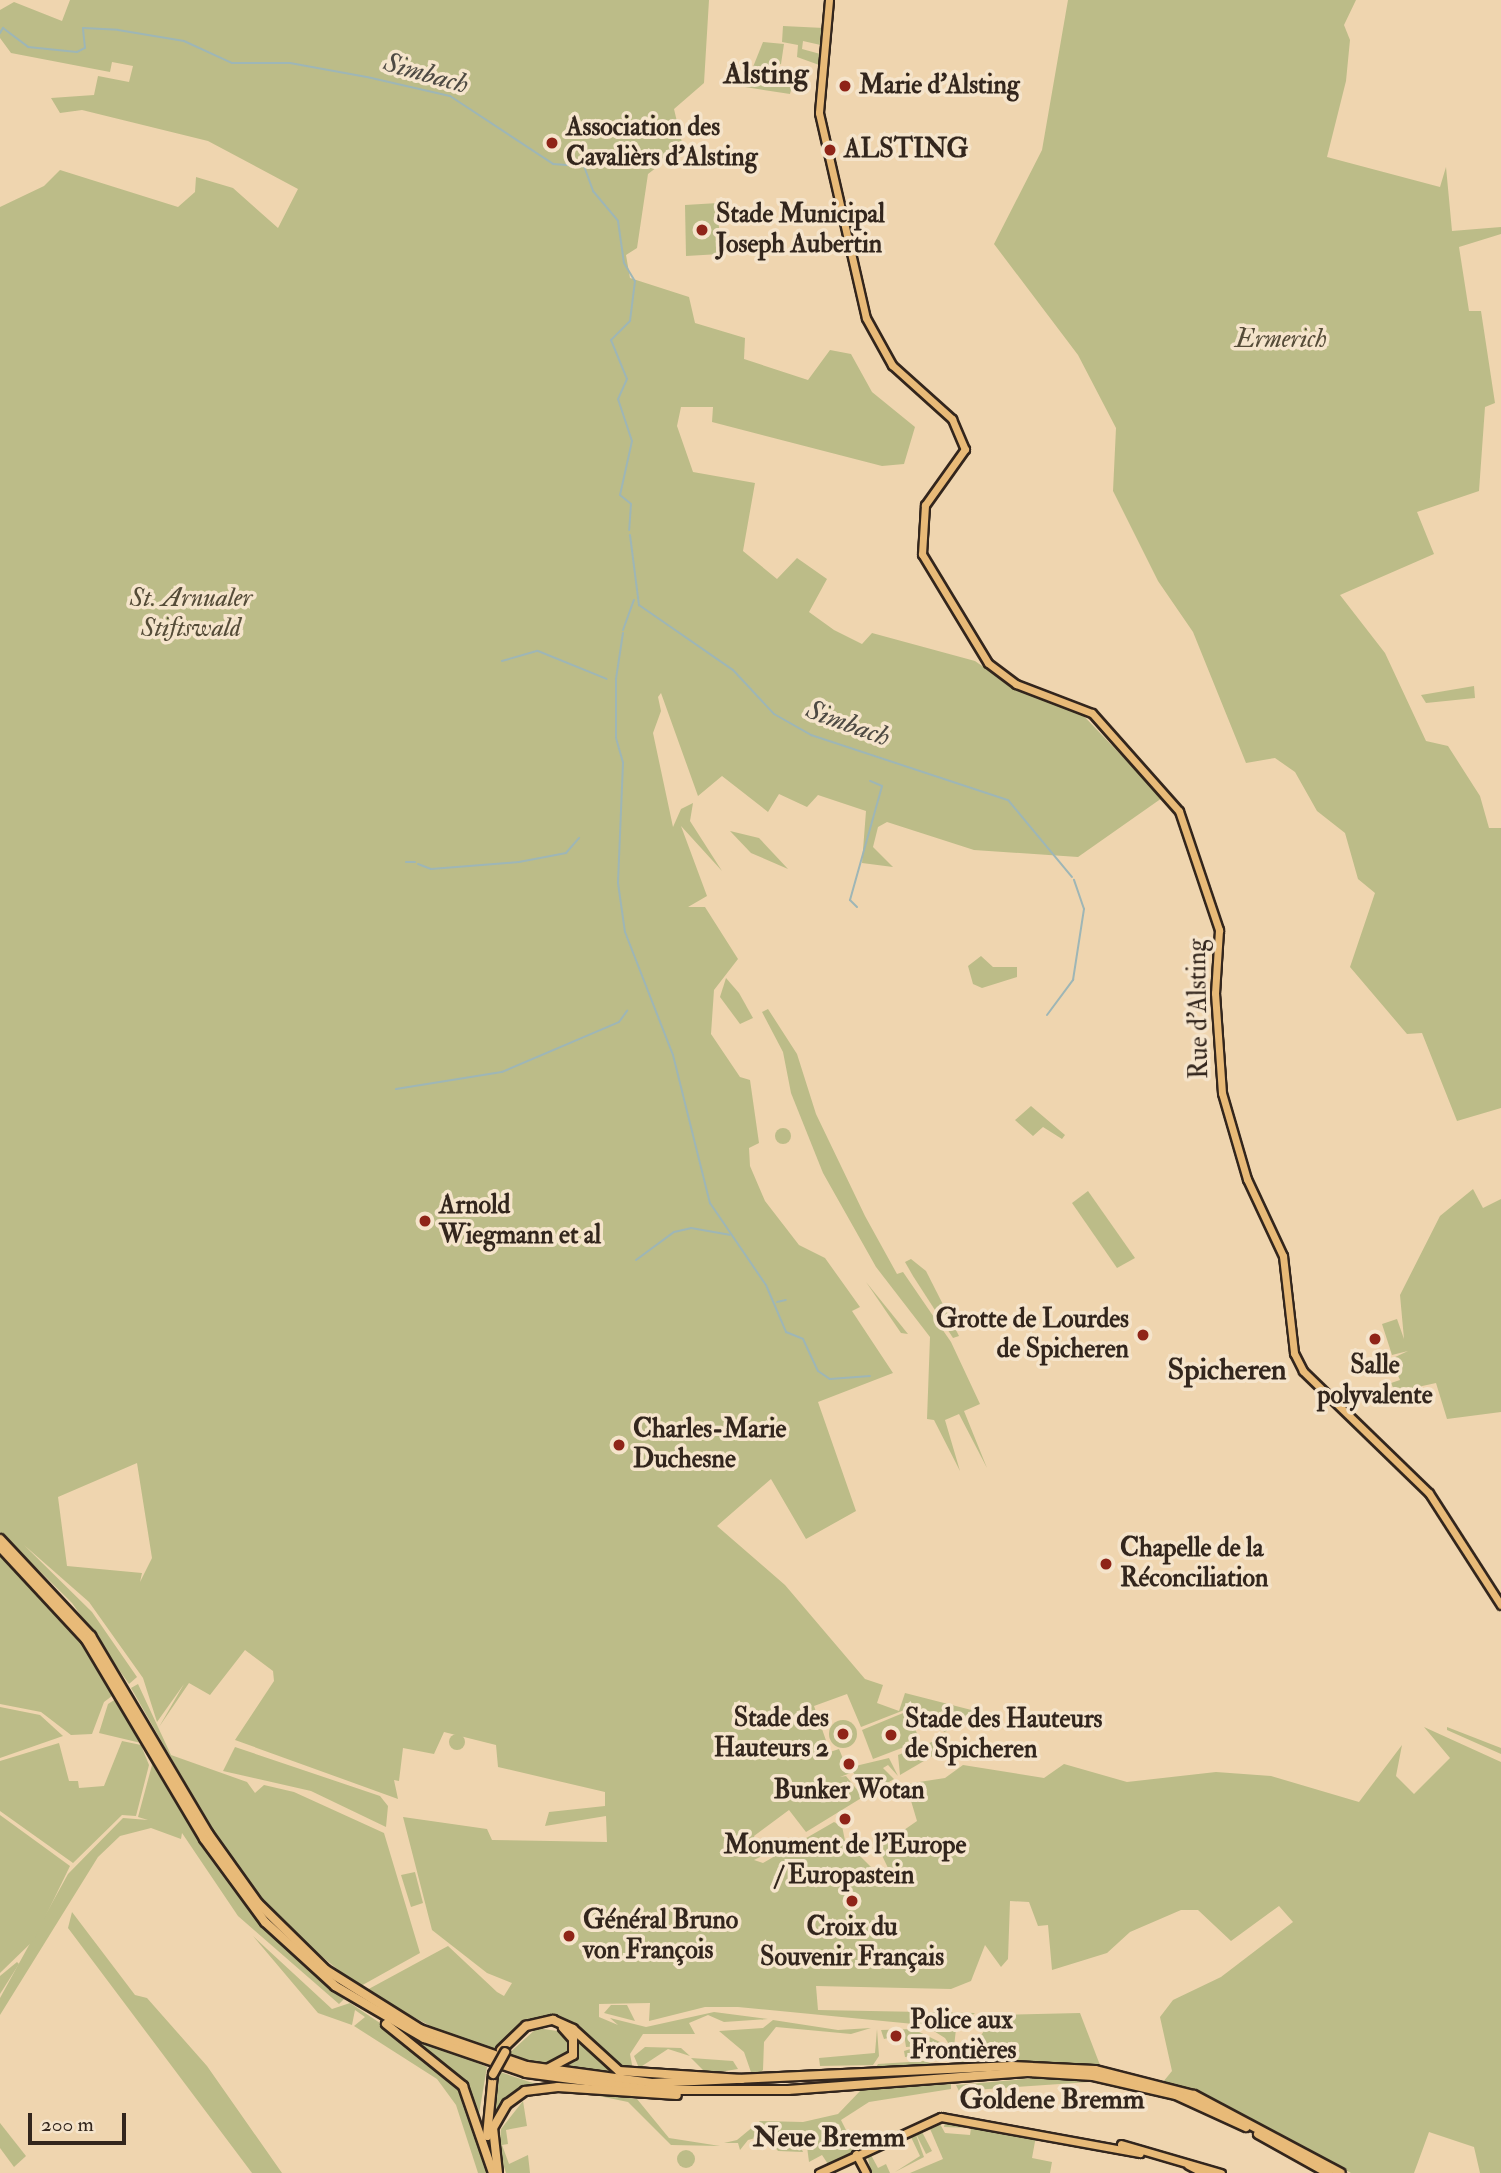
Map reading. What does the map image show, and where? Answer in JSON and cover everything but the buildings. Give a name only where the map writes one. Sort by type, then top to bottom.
[{"type":"highway","points":[[0,1539],[91,1636],[217,1848],[288,1936],[390,2013],[459,2045],[527,2066],[597,2079],[765,2082],[1001,2067],[1102,2074],[1210,2102],[1341,2173]]},
{"type":"highway","points":[[0,1547],[86,1640],[238,1888],[296,1952],[453,2073],[474,2106],[483,2140],[497,2173]]},
{"type":"highway","points":[[359,2002],[492,2070],[570,2088]]},
{"type":"highway","points":[[483,2140],[492,2070],[503,2051],[526,2026],[553,2020],[573,2029],[614,2068],[648,2076]]},
{"type":"highway","points":[[503,2051],[538,2025],[555,2024],[570,2034],[574,2051],[567,2063],[527,2066]]},
{"type":"highway","points":[[492,2070],[595,2085],[693,2091]]},
{"type":"highway","points":[[492,2070],[485,2125],[497,2173]]},
{"type":"highway","points":[[497,2173],[492,2136],[507,2104],[531,2089],[570,2088],[660,2096],[693,2091],[1019,2073],[1102,2074]]},
{"type":"highway","points":[[597,2079],[648,2076],[765,2082]]},
{"type":"highway","points":[[1119,2077],[1200,2105],[1328,2173]]},
{"type":"main road","name":"Rue d'Alsting","points":[[829,0],[821,131],[869,329],[906,382],[952,419],[965,446],[925,505],[919,544],[974,644],[1011,681],[1092,713],[1183,817],[1219,930],[1215,993],[1222,1093],[1247,1179],[1283,1256],[1289,1319],[1303,1371],[1419,1481],[1501,1605]]},
{"type":"main road","points":[[818,2173],[929,2118],[973,2119],[1086,2138],[1130,2150]]},
{"type":"main road","points":[[1086,2138],[1221,2173]]},
{"type":"main road","points":[[1140,2150],[1203,2173]]},
{"type":"main road","points":[[856,2154],[866,2173]]},
{"type":"green space","name":"St. Arnualer Stiftswald","points":[[70,0],[709,0],[704,83],[674,109],[683,147],[648,174],[637,248],[626,255],[630,278],[689,297],[695,323],[745,338],[744,359],[808,380],[830,350],[851,354],[872,392],[915,427],[904,464],[882,466],[712,422],[713,407],[681,407],[677,426],[693,472],[755,483],[743,551],[777,579],[797,558],[827,579],[809,612],[834,630],[862,644],[872,633],[975,661],[1012,687],[1079,711],[1162,798],[1078,857],[974,850],[887,822],[878,827],[873,847],[893,867],[862,863],[866,811],[818,795],[807,807],[779,794],[768,812],[722,776],[698,796],[661,693],[658,697],[661,711],[653,733],[673,827],[681,809],[693,803],[690,821],[722,871],[681,826],[707,896],[688,907],[705,907],[738,959],[714,990],[711,1034],[740,1077],[750,1080],[759,1143],[749,1148],[750,1166],[765,1201],[799,1245],[825,1258],[860,1307],[852,1311],[893,1373],[818,1402],[856,1511],[806,1539],[771,1479],[717,1526],[785,1585],[865,1679],[883,1685],[877,1703],[899,1711],[905,1693],[991,1715],[944,1732],[936,1713],[912,1707],[861,1727],[847,1694],[814,1706],[830,1752],[839,1749],[847,1768],[889,1758],[898,1776],[888,1765],[883,1768],[894,1779],[867,1795],[853,1772],[840,1777],[846,1776],[863,1797],[806,1832],[789,1810],[754,1836],[762,1856],[754,1860],[763,1863],[834,1822],[842,1826],[848,1855],[854,1850],[882,1878],[889,1870],[874,1839],[891,1839],[917,1821],[906,1784],[945,1778],[963,1765],[1044,1778],[1064,1764],[1127,1782],[1216,1772],[1271,1776],[1359,1802],[1402,1745],[1396,1776],[1414,1794],[1450,1758],[1424,1727],[1501,1762],[1501,2173],[1480,2173],[1474,2147],[1429,2132],[1414,2173],[1351,2173],[1218,2101],[1163,2082],[1172,2071],[1160,2017],[1173,2000],[1221,1977],[1293,1922],[1279,1906],[1231,1941],[1198,1910],[1181,1910],[1130,1932],[1107,1953],[1052,1970],[1048,1925],[1038,1926],[1029,1902],[1010,1901],[1008,1959],[1001,1967],[985,1945],[971,1981],[951,1989],[816,1986],[818,2010],[975,2013],[956,2029],[954,2047],[962,2052],[955,2054],[945,2038],[924,2025],[738,2007],[705,2007],[649,2021],[650,2003],[599,2004],[599,2017],[618,2025],[610,2018],[646,2027],[714,2012],[768,2019],[724,2022],[708,2015],[689,2023],[695,2034],[643,2034],[630,2054],[633,2070],[615,2066],[555,2017],[525,2022],[495,2052],[434,2028],[365,1991],[448,1946],[497,1992],[504,1996],[512,1983],[487,1973],[432,1930],[403,1817],[487,1829],[492,1840],[607,1842],[606,1816],[545,1826],[549,1812],[605,1806],[605,1792],[498,1767],[496,1745],[444,1732],[434,1754],[403,1748],[399,1781],[394,1780],[398,1799],[235,1740],[274,1681],[273,1671],[245,1650],[210,1695],[189,1683],[159,1727],[184,1684],[157,1722],[143,1678],[89,1602],[24,1545],[92,1612],[137,1677],[129,1684],[72,1603],[0,1532],[0,207],[44,186],[60,170],[178,207],[195,192],[196,177],[233,188],[278,228],[298,189],[208,141],[82,110],[60,113],[51,98],[94,95],[98,76],[129,82],[133,66],[112,62],[110,72],[11,53],[0,38],[0,10],[14,2],[62,21]],"holes":[[[137,1463],[152,1558],[140,1582],[142,1573],[67,1566],[58,1497]]]},
{"type":"green space","name":"Ermerich","points":[[1068,0],[1356,0],[1344,25],[1350,40],[1346,81],[1327,157],[1440,187],[1446,167],[1452,231],[1501,227],[1501,234],[1459,247],[1469,311],[1481,311],[1495,403],[1485,407],[1479,491],[1417,512],[1434,554],[1340,595],[1385,653],[1426,741],[1448,746],[1480,796],[1489,828],[1501,828],[1501,1108],[1457,1121],[1422,1033],[1407,1034],[1350,967],[1375,893],[1358,879],[1345,833],[1317,811],[1295,772],[1275,758],[1246,763],[1193,632],[1158,581],[1113,491],[1116,428],[1078,355],[994,244],[1042,150]]},
{"type":"green space","points":[[783,26],[824,28],[825,46],[803,41],[802,49],[824,55],[822,66],[797,57],[798,45],[782,42]]},
{"type":"green space","points":[[763,42],[784,44],[781,64],[772,67],[780,81],[786,73],[794,78],[790,94],[745,87]]},
{"type":"green space","name":"Stade Municipal Joseph Aubertin","points":[[718,203],[720,254],[686,256],[685,205]]},
{"type":"green space","points":[[1474,686],[1475,698],[1426,703],[1421,695]]},
{"type":"green space","points":[[730,831],[759,838],[788,869],[751,853]]},
{"type":"green space","points":[[981,956],[993,967],[1017,967],[1017,977],[982,988],[973,984],[968,966]]},
{"type":"green space","points":[[726,978],[739,993],[753,1018],[740,1024],[720,997]]},
{"type":"green space","points":[[768,1009],[797,1054],[816,1114],[865,1216],[897,1274],[903,1272],[951,1342],[980,1404],[964,1411],[987,1468],[959,1414],[945,1420],[960,1471],[934,1420],[927,1419],[930,1337],[876,1267],[823,1173],[791,1093],[783,1052],[762,1012]]},
{"type":"green space","points":[[1031,1106],[1065,1135],[1062,1139],[1043,1127],[1033,1136],[1015,1120]]},
{"type":"green space","points":[[783,1128],[789,1130],[789,1142],[783,1144],[777,1142],[775,1136],[777,1130]]},
{"type":"green space","points":[[1473,1189],[1483,1208],[1501,1199],[1501,1412],[1447,1419],[1436,1383],[1395,1392],[1391,1383],[1400,1380],[1391,1359],[1408,1351],[1392,1355],[1382,1324],[1397,1319],[1404,1339],[1400,1295],[1440,1216]]},
{"type":"green space","points":[[1088,1191],[1135,1258],[1117,1268],[1072,1203]]},
{"type":"green space","points":[[911,1259],[926,1271],[959,1336],[953,1338],[913,1276],[905,1262]]},
{"type":"green space","points":[[866,1282],[908,1334],[901,1333]]},
{"type":"green space","points":[[0,1553],[68,1623],[116,1693],[104,1702],[92,1734],[71,1735],[41,1712],[0,1704]]},
{"type":"green space","points":[[138,1684],[171,1755],[247,1782],[255,1793],[264,1785],[294,1792],[384,1833],[420,1953],[359,1987],[297,1936],[250,1885],[209,1824],[131,1688]]},
{"type":"green space","points":[[119,1697],[211,1860],[251,1914],[344,1999],[339,2004],[238,1916],[182,1833],[181,1839],[151,1828],[120,1836],[98,1857],[0,2015],[0,1998],[68,1874],[123,1818],[148,1820],[138,1817],[152,1765],[141,1743],[99,1733],[108,1704]]},
{"type":"green space","points":[[0,1707],[40,1715],[63,1736],[0,1758]]},
{"type":"green space","name":"Stade des Hauteurs de Spicheren","points":[[908,1711],[920,1741],[873,1759],[862,1730]]},
{"type":"green space","name":"Stade des Hauteurs 2","points":[[843,1720],[853,1724],[857,1734],[853,1744],[843,1748],[833,1744],[829,1734],[833,1724]]},
{"type":"green space","points":[[1447,1727],[1501,1748],[1501,1754],[1447,1730]]},
{"type":"green space","points":[[457,1734],[463,1736],[463,1748],[457,1750],[451,1748],[449,1742],[451,1736]]},
{"type":"green space","points":[[937,1740],[941,1751],[900,1775],[898,1755]]},
{"type":"green space","points":[[122,1741],[141,1745],[149,1765],[136,1816],[122,1815],[73,1863],[0,1811],[0,1761],[59,1743],[69,1781],[78,1781],[79,1788],[104,1786]]},
{"type":"green space","points":[[235,1747],[380,1796],[388,1806],[386,1827],[311,1791],[223,1771]]},
{"type":"green space","points":[[0,1815],[70,1866],[34,1940],[0,1973]]},
{"type":"green space","points":[[415,1872],[423,1903],[411,1907],[401,1875]]},
{"type":"green space","points":[[72,1912],[135,1995],[147,1998],[207,2066],[282,2173],[252,2173],[68,1928]]},
{"type":"green space","points":[[253,1936],[332,2009],[350,2003],[419,2049],[465,2093],[490,2173],[478,2173],[456,2105],[437,2079],[354,2026],[365,2017],[355,2010],[352,2025],[318,2013]]},
{"type":"green space","points":[[17,1962],[19,1964],[0,1994],[0,1976]]},
{"type":"green space","points":[[611,2005],[627,2005],[635,2021],[604,2013]]},
{"type":"green space","points":[[1080,2013],[1100,2065],[955,2062],[968,2056],[994,2015]]},
{"type":"green space","points":[[773,2020],[838,2030],[871,2028],[851,2034],[776,2027],[764,2042],[763,2070],[753,2078],[744,2052],[719,2031],[763,2028]]},
{"type":"green space","points":[[537,2028],[564,2032],[571,2052],[554,2066],[506,2056]]},
{"type":"green space","points":[[877,2029],[879,2056],[873,2065],[820,2066],[819,2058],[875,2053]]},
{"type":"green space","points":[[913,2029],[942,2043],[949,2061],[905,2057],[904,2051],[920,2046],[906,2047],[904,2034],[884,2039],[881,2030]]},
{"type":"green space","points":[[402,2032],[487,2067],[479,2114],[454,2072]]},
{"type":"green space","points":[[573,2034],[601,2062],[623,2075],[563,2068],[575,2055]]},
{"type":"green space","points":[[645,2047],[681,2048],[690,2056],[668,2049],[639,2068],[634,2056]]},
{"type":"green space","points":[[691,2058],[733,2061],[738,2069],[707,2074]]},
{"type":"green space","points":[[924,2061],[939,2066],[875,2069],[878,2064]]},
{"type":"green space","points":[[497,2071],[539,2085],[525,2089],[492,2127]]},
{"type":"green space","points":[[1037,2078],[1089,2082],[959,2091],[956,2085]]},
{"type":"green space","points":[[951,2084],[951,2089],[869,2102],[841,2120],[856,2150],[828,2164],[822,2155],[809,2162],[805,2131],[775,2135],[780,2145],[799,2143],[803,2152],[778,2151],[766,2135],[748,2140],[740,2150],[738,2143],[724,2143],[737,2140],[760,2121],[803,2122],[838,2114],[861,2090]]},
{"type":"green space","points":[[575,2091],[637,2099],[669,2138],[720,2146],[671,2145],[628,2102]]},
{"type":"green space","points":[[523,2101],[527,2126],[506,2130],[508,2144],[502,2145],[509,2164],[528,2155],[530,2173],[506,2173],[499,2151],[501,2129]]},
{"type":"green space","points":[[939,2122],[945,2133],[970,2135],[971,2128],[944,2127],[945,2122],[959,2122],[1036,2136],[1032,2158],[1052,2162],[1050,2173],[910,2173],[943,2159],[928,2124]]},
{"type":"green space","points":[[0,2123],[26,2156],[14,2167],[0,2148]]},
{"type":"green space","points":[[920,2128],[932,2151],[926,2154],[915,2132],[924,2157],[895,2172],[920,2156],[910,2135],[871,2155],[878,2168],[886,2164],[890,2173],[871,2173],[867,2153]]},
{"type":"green space","points":[[686,2150],[692,2153],[695,2159],[692,2165],[686,2168],[680,2165],[677,2159],[680,2153]]},
{"type":"waterway","name":"Simbach","points":[[0,33],[3,28],[28,47],[77,52],[85,48],[83,28],[118,30],[184,41],[232,63],[290,63],[367,77],[450,96],[553,164],[584,166],[593,191],[618,221],[624,263],[635,281],[630,321],[611,340],[627,379],[618,399],[632,441],[620,495],[631,504],[629,530]]},
{"type":"waterway","name":"Simbach","points":[[630,535],[639,605],[733,670],[774,714],[811,735],[1008,800],[1072,877]]},
{"type":"waterway","points":[[623,630],[634,600]]},
{"type":"waterway","points":[[623,633],[616,679],[616,738],[623,763],[618,883],[625,932],[673,1055],[710,1203],[766,1285],[786,1332],[803,1339],[818,1371],[830,1379],[870,1376]]},
{"type":"waterway","points":[[502,661],[538,651],[607,679]]},
{"type":"waterway","points":[[857,907],[850,900],[882,786],[870,781]]},
{"type":"waterway","points":[[418,864],[431,869],[519,862],[566,853],[579,838]]},
{"type":"waterway","points":[[406,862],[415,862]]},
{"type":"waterway","name":"Simbach","points":[[1047,1015],[1073,980],[1084,909],[1074,880]]},
{"type":"waterway","points":[[396,1089],[502,1072],[619,1022],[627,1011]]},
{"type":"waterway","points":[[636,1260],[674,1232],[691,1228],[729,1235]]},
{"type":"waterway","points":[[777,1302],[786,1300]]},
{"type":"place","name":"Marie d'Alsting","points":[[845,86]]},
{"type":"place","name":"Association des Cavalièrs d'Alsting","points":[[552,143]]},
{"type":"place","name":"ALSTING","points":[[830,150]]},
{"type":"place","name":"Stade Municipal Joseph Aubertin","points":[[702,230]]},
{"type":"place","name":"Arnold Wiegmann et al","points":[[425,1221]]},
{"type":"place","name":"Grotte de Lourdes de Spicheren","points":[[1143,1335]]},
{"type":"place","name":"Salle polyvalente","points":[[1375,1339]]},
{"type":"place","name":"Charles-Marie Duchesne","points":[[619,1445]]},
{"type":"place","name":"Chapelle de la Réconciliation","points":[[1106,1564]]},
{"type":"place","name":"Stade des Hauteurs 2","points":[[843,1734]]},
{"type":"place","name":"Stade des Hauteurs de Spicheren","points":[[891,1735]]},
{"type":"place","name":"Bunker Wotan","points":[[849,1764]]},
{"type":"place","name":"Monument de l'Europe / Europastein","points":[[845,1819]]},
{"type":"place","name":"Croix du Souvenir Français","points":[[852,1901]]},
{"type":"place","name":"Général Bruno von François","points":[[569,1936]]},
{"type":"place","name":"Police aux Frontières","points":[[896,2036]]},
{"type":"district","name":"Alsting","points":[[766,74]]},
{"type":"district","name":"Spicheren","points":[[1227,1370]]},
{"type":"district","name":"Goldene Bremm","points":[[1052,2100]]},
{"type":"district","name":"Neue Bremm","points":[[829,2138]]}]
